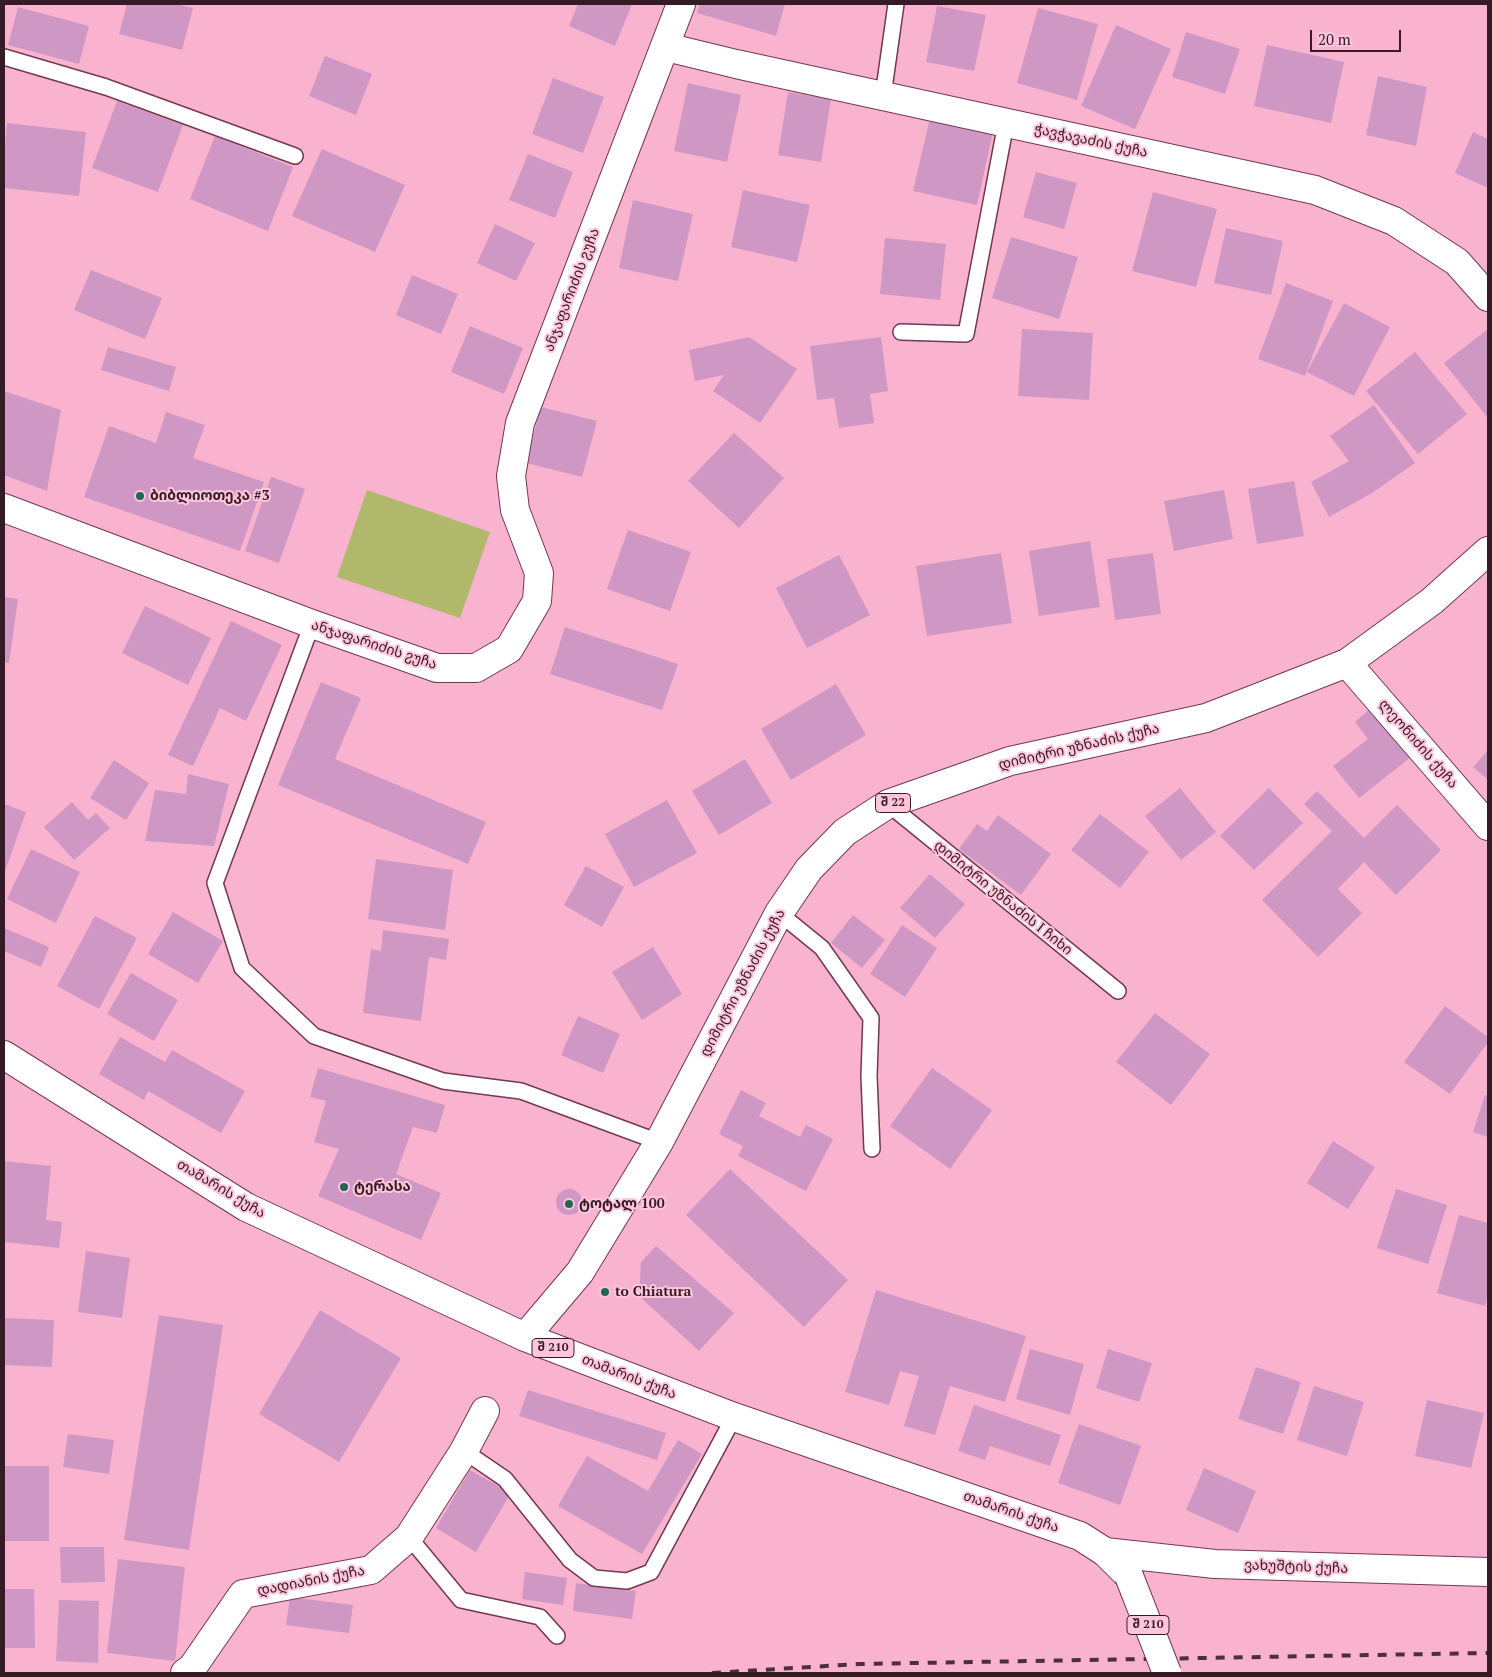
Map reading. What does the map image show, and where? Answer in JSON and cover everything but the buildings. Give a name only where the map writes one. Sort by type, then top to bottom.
[{"type":"street","name":"ანჯაფარიძის ჷუჩა","points":[[4,508],[312,624],[438,668],[476,668],[509,649],[537,602],[539,573],[516,510],[513,493],[511,476],[520,423],[681,4]]},
{"type":"street","name":"ჭავჭავაძის ქუჩა","points":[[666,47],[1314,190],[1394,221],[1457,262],[1488,297]]},
{"type":"street","name":"დიმიტრი უზნაძის ქუჩა","points":[[525,1337],[580,1272],[660,1142],[779,913],[809,869],[839,838],[888,804],[1010,761],[1206,718],[1347,662],[1432,602],[1488,551]]},
{"type":"street","name":"ლეონიძის ქუჩა","points":[[1347,662],[1488,826]]},
{"type":"street","name":"თამარის ქუჩა","points":[[4,1055],[246,1207],[525,1337],[734,1417],[1080,1536],[1105,1552],[1128,1576],[1167,1673]]},
{"type":"street","name":"დადიანის ქუჩა","points":[[185,1673],[192,1668],[243,1594],[371,1570],[409,1537],[464,1451],[485,1411]]},
{"type":"street","name":"ვახუშტის ქუჩა","points":[[1105,1552],[1215,1564],[1488,1572]]},
{"type":"lane","points":[[883,96],[896,4]]},
{"type":"lane","points":[[4,57],[106,86],[295,156]]},
{"type":"lane","points":[[901,332],[966,334],[1006,123]]},
{"type":"lane","points":[[312,624],[215,883],[242,968],[314,1036],[443,1081],[521,1092],[660,1142]]},
{"type":"lane","name":"დიმიტრი უზნაძის I ჩიხი","points":[[888,804],[1118,991]]},
{"type":"lane","points":[[779,913],[822,948],[871,1018],[869,1076],[872,1149]]},
{"type":"lane","points":[[464,1451],[505,1479],[570,1560],[594,1578],[627,1581],[651,1572],[734,1417]]},
{"type":"lane","points":[[409,1537],[460,1600],[540,1617],[557,1636]]},
{"type":"green space","points":[[367,490],[490,532],[460,618],[337,577]]},
{"type":"railway","points":[[712,1673],[859,1664],[1488,1653]]},
{"type":"place","name":"ბიბლიოთეკა #3","points":[[140,496]]},
{"type":"place","name":"ტერასა","points":[[344,1187]]},
{"type":"place","name":"ტოტალ 100","points":[[569,1204]]},
{"type":"place","name":"to Chiatura","points":[[605,1292]]}]
